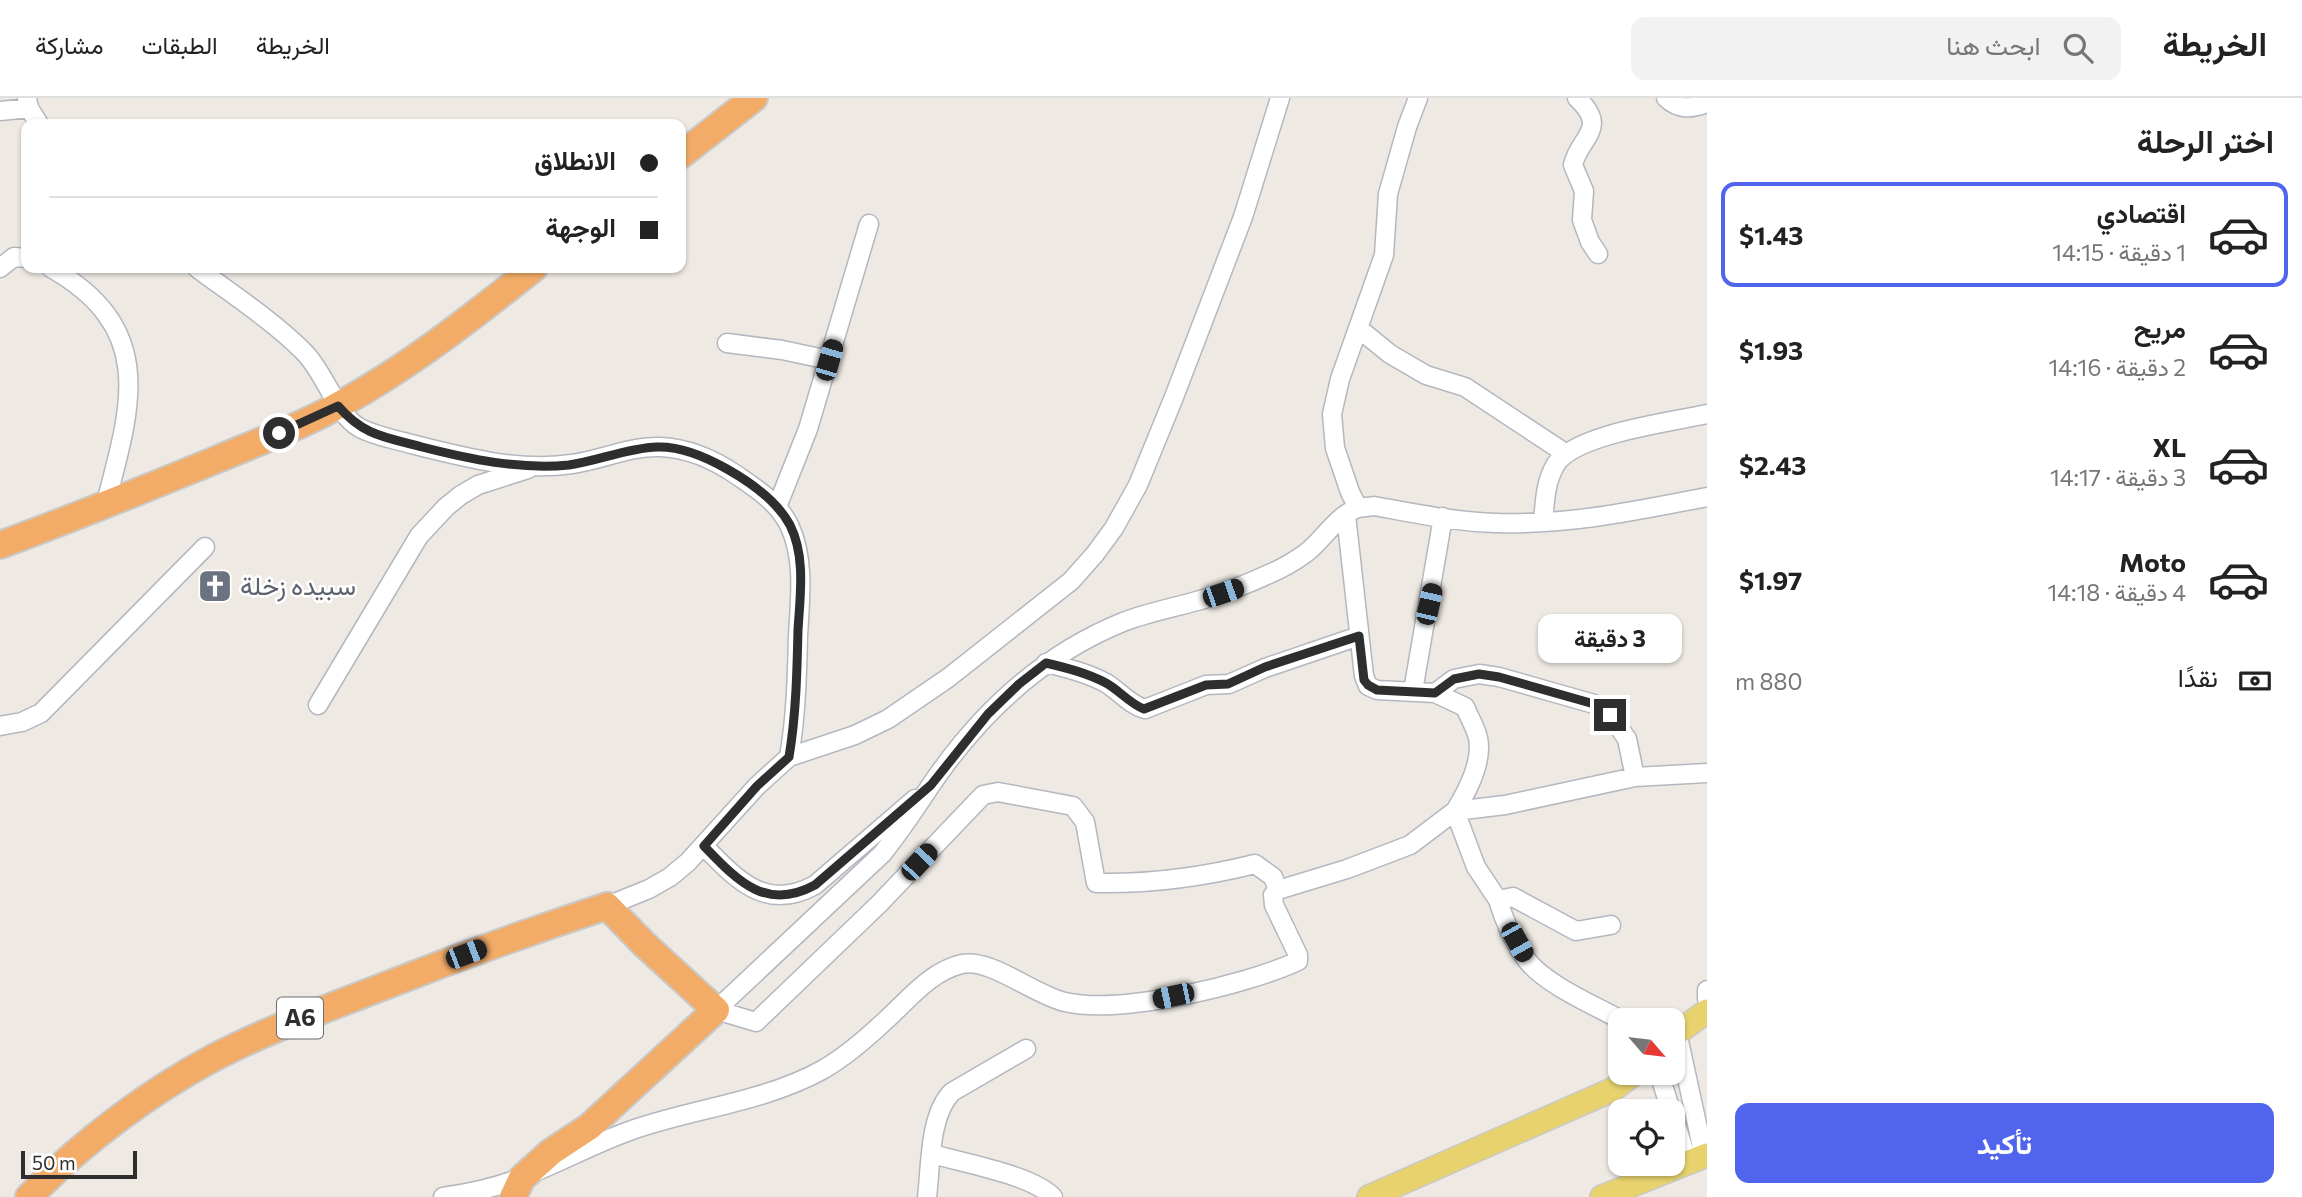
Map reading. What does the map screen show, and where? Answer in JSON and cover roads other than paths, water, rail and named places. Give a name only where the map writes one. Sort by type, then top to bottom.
[{"type":"highway","points":[[686,151],[754,98]]},
{"type":"highway","points":[[0,545],[105,506],[303,424],[338,406],[413,359],[527,273]]},
{"type":"highway","points":[[518,1187],[551,1152],[589,1127],[716,1010],[607,906]]},
{"type":"highway","name":"A6","points":[[29,1197],[56,1169],[145,1100],[215,1057],[284,1025],[466,954],[607,906]]},
{"type":"main road","points":[[1685,1027],[1707,1011]]},
{"type":"main road","points":[[1369,1197],[1619,1085]]},
{"type":"main road","points":[[1602,1197],[1700,1158]]},
{"type":"street","points":[[607,906],[649,890],[670,877],[704,846],[757,786],[789,757],[855,735],[888,719],[948,678],[1071,581],[1114,528],[1138,485],[1243,217],[1280,98]]},
{"type":"street","points":[[443,1197],[518,1187],[606,1140],[634,1129],[758,1096],[810,1076],[834,1063],[934,977],[956,966],[981,964],[1056,1000],[1079,1005],[1155,1000],[1210,989],[1282,968],[1298,961],[1298,955],[1274,905],[1273,895],[1278,890],[1347,869],[1410,845],[1455,811],[1476,762],[1478,738],[1465,707],[1435,693],[1377,690],[1364,680],[1352,512],[1335,448],[1332,414],[1340,379],[1384,255],[1388,194],[1418,98]]},
{"type":"street","points":[[1577,98],[1588,110],[1591,129],[1573,165],[1584,191],[1582,220],[1590,242],[1598,254]]},
{"type":"street","points":[[1665,98],[1682,107],[1694,108],[1707,103]]},
{"type":"street","points":[[0,111],[28,103],[36,119]]},
{"type":"street","points":[[777,507],[808,429],[869,224]]},
{"type":"street","points":[[0,268],[14,257],[21,257]]},
{"type":"street","points":[[58,273],[89,294],[114,325],[125,351],[130,378],[127,413],[105,506]]},
{"type":"street","points":[[204,273],[243,300],[306,353],[326,380],[338,406],[360,428],[453,455],[531,467]]},
{"type":"street","points":[[1358,328],[1390,354],[1426,375],[1465,387],[1564,453]]},
{"type":"street","points":[[727,342],[829,360]]},
{"type":"street","points":[[1543,522],[1548,481],[1564,453],[1579,444],[1604,437],[1707,414]]},
{"type":"street","points":[[318,705],[419,536],[461,495],[478,485],[531,467],[593,461],[626,451],[657,447],[679,449],[733,472],[777,507],[790,525],[798,548],[800,577],[797,691],[789,757]]},
{"type":"street","points":[[1278,890],[1273,877],[1255,864],[1220,873],[1154,882],[1097,883],[1084,822],[1073,806],[998,792],[983,795],[879,904],[756,1022],[716,1010],[881,854],[913,814],[931,785],[988,714],[1019,684],[1046,663],[1123,622],[1205,599],[1271,573],[1305,554],[1352,512],[1374,506],[1494,523],[1543,522],[1601,517],[1707,497]]},
{"type":"street","points":[[1412,691],[1443,517]]},
{"type":"street","points":[[0,726],[22,722],[41,713],[205,547]]},
{"type":"street","points":[[1046,663],[1089,675],[1144,709],[1206,685],[1228,684],[1265,667],[1359,636]]},
{"type":"street","points":[[1435,693],[1454,679],[1479,674],[1499,677],[1594,704],[1610,715],[1627,738],[1635,777]]},
{"type":"street","points":[[1455,811],[1505,805],[1635,777],[1707,773]]},
{"type":"street","points":[[704,846],[741,882],[764,894],[799,894],[815,885],[931,785]]},
{"type":"street","points":[[1455,811],[1476,867],[1498,900],[1505,923],[1526,959],[1546,979],[1608,1013]]},
{"type":"street","points":[[1498,900],[1513,897],[1576,931],[1611,925]]},
{"type":"street","points":[[1707,990],[1707,999]]},
{"type":"street","points":[[927,1197],[937,1118],[946,1099],[952,1092],[1026,1049]]},
{"type":"street","points":[[1685,1084],[1700,1158]]},
{"type":"street","points":[[1685,1134],[1700,1158]]},
{"type":"street","points":[[932,1154],[1026,1180],[1045,1188],[1054,1197]]},
{"type":"place","name":"سبيده زخلة","points":[[215,586]]}]
